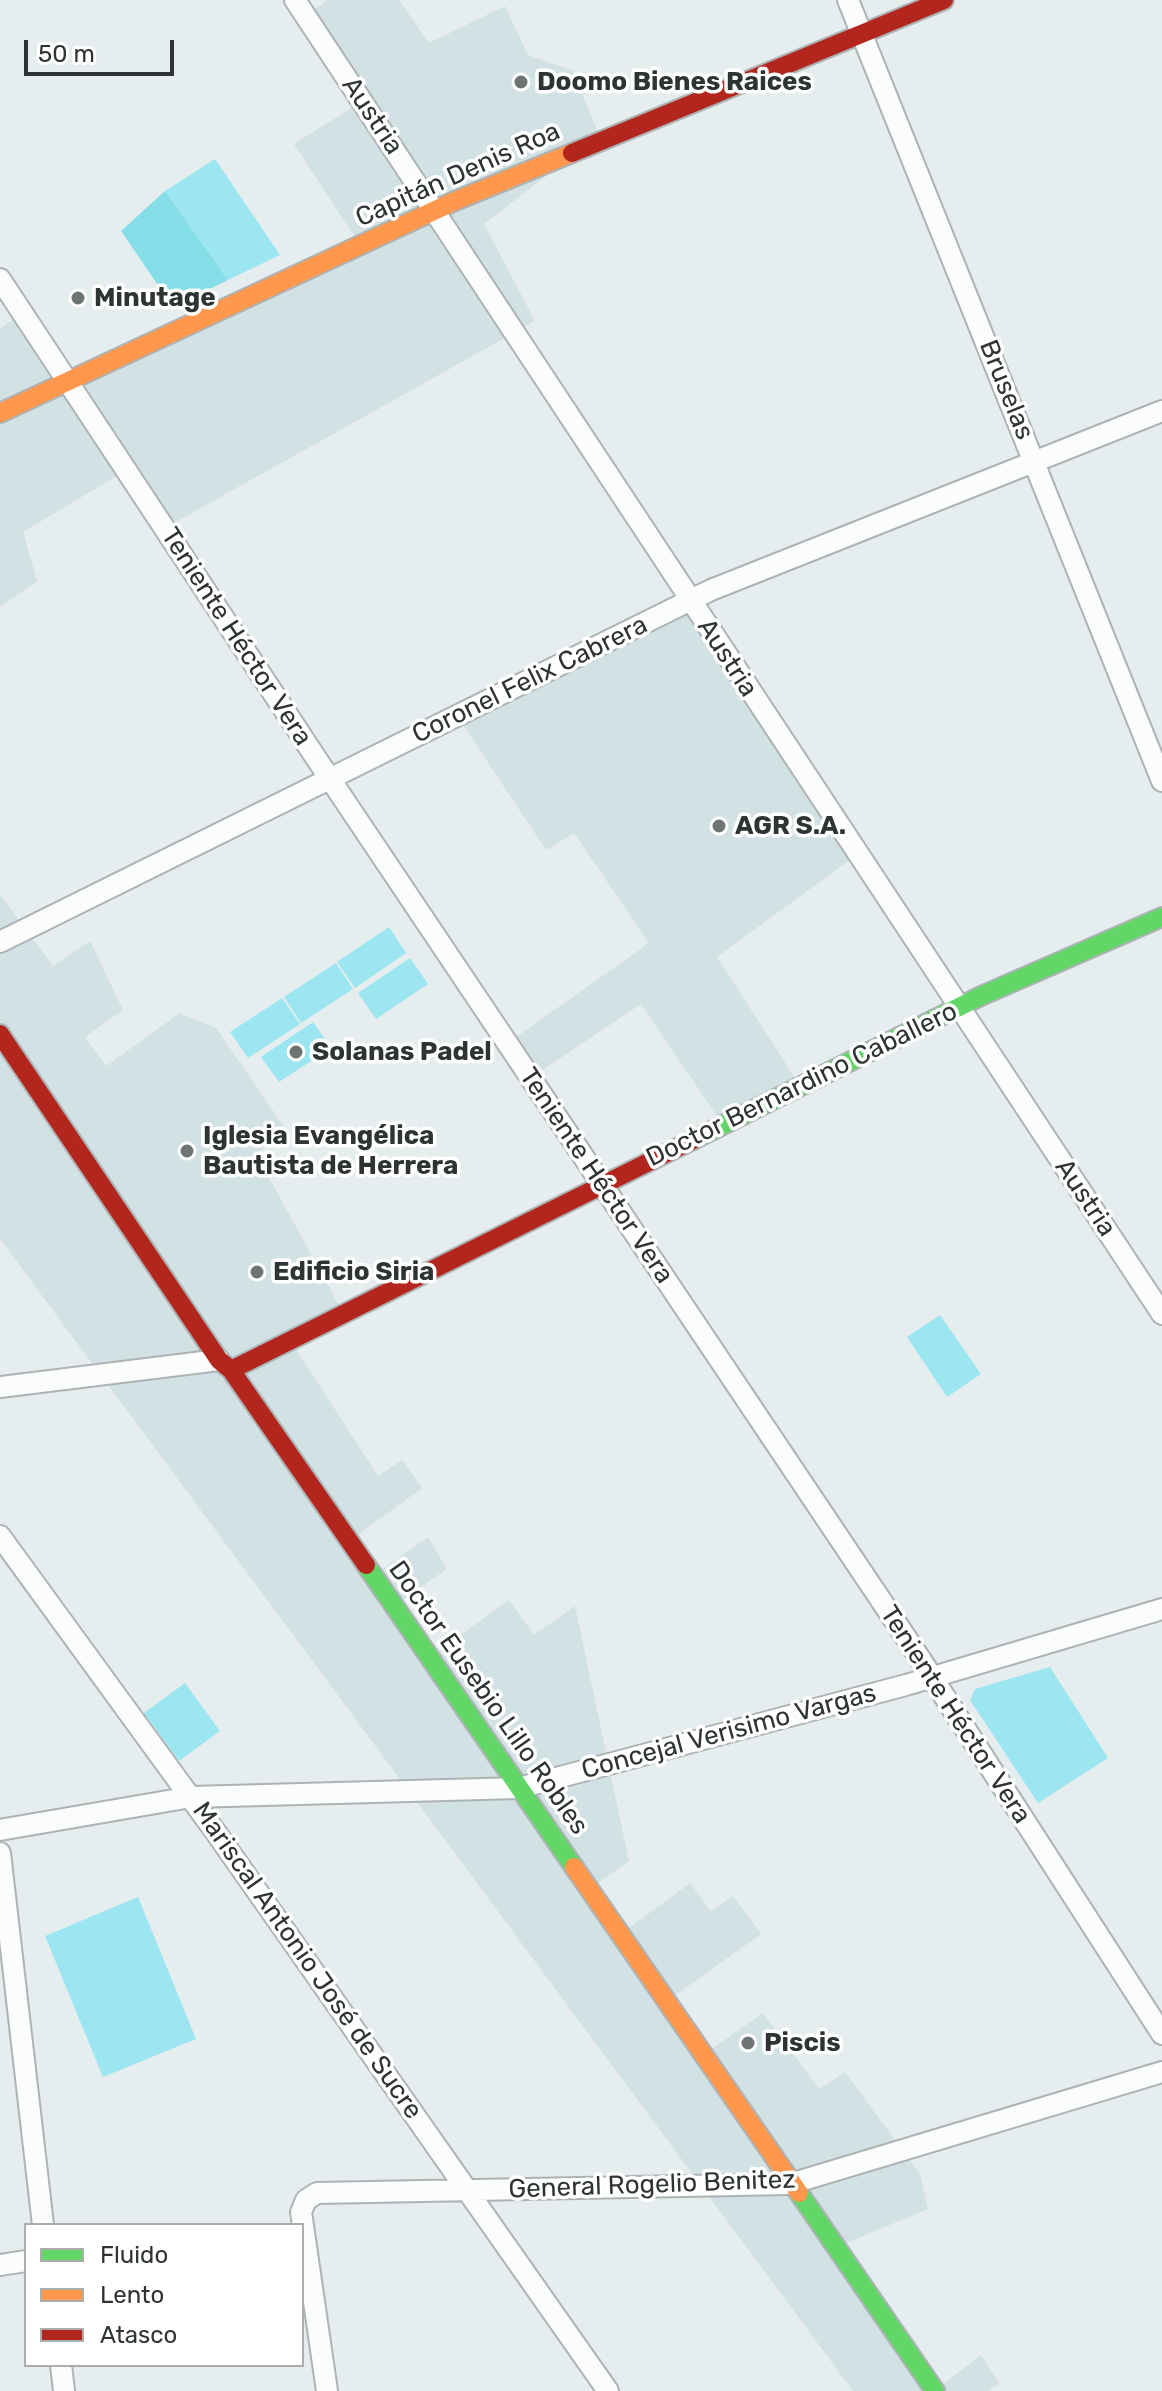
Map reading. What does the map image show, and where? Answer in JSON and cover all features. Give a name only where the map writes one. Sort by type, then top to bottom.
[{"type":"main road","name":"Capitán Denis Roa","points":[[0,413],[435,211],[944,0]]},
{"type":"main road","name":"Doctor Bernardino Caballero","points":[[225,1365],[602,1185],[958,1008],[1162,917]]},
{"type":"main road","name":"Doctor Eusebio Lillo Robles","points":[[0,1034],[225,1365],[935,2391]]},
{"type":"street","name":"Austria","points":[[295,0],[1162,1314]]},
{"type":"street","name":"Bruselas","points":[[848,0],[1162,781]]},
{"type":"street","name":"Teniente Héctor Vera","points":[[0,279],[329,779],[931,1678],[1162,2034]]},
{"type":"street","name":"Coronel Felix Cabrera","points":[[0,942],[689,601],[1162,411]]},
{"type":"street","name":"Doctor Bernardino Caballero","points":[[0,1387],[225,1365]]},
{"type":"street","name":"Mariscal Antonio José de Sucre","points":[[0,1536],[191,1797],[608,2391]]},
{"type":"street","name":"Concejal Verisimo Vargas","points":[[0,1830],[191,1797],[519,1788],[931,1678],[1162,1609]]},
{"type":"street","points":[[0,1853],[43,2223]]},
{"type":"street","name":"General Rogelio Benitez","points":[[303,2223],[301,2212],[306,2200],[317,2193],[471,2193],[790,2184],[1162,2072]]},
{"type":"street","name":"General Rogelio Benitez","points":[[304,2233],[327,2391]]},
{"type":"street","points":[[0,2265],[24,2261]]},
{"type":"street","points":[[61,2367],[64,2391]]},
{"type":"shaded area","points":[[328,0],[399,0],[429,43],[505,6],[528,55],[572,70],[599,135],[484,224],[535,321],[158,532],[120,474],[23,532],[37,581],[0,607],[0,328],[16,318],[74,374],[356,239],[294,144],[353,107],[298,21]]},
{"type":"shaded area","points":[[215,159],[280,255],[228,280],[165,191]]},
{"type":"shaded area","points":[[165,191],[228,280],[173,307],[121,231]]},
{"type":"shaded area","points":[[687,609],[851,859],[717,957],[797,1081],[719,1119],[641,1004],[535,1075],[512,1040],[649,943],[574,833],[546,850],[461,722]]},
{"type":"shaded area","points":[[0,894],[53,966],[90,941],[123,1010],[85,1037],[106,1066],[180,1013],[216,1028],[287,1131],[256,1154],[346,1318],[294,1346],[378,1476],[402,1460],[422,1488],[355,1537],[379,1572],[428,1537],[447,1569],[398,1603],[434,1654],[509,1600],[534,1635],[575,1606],[629,1861],[595,1885],[625,1931],[690,1883],[711,1911],[733,1896],[761,1934],[670,1999],[707,2052],[763,2013],[819,2089],[845,2072],[920,2174],[928,2209],[844,2244],[941,2386],[981,2355],[999,2383],[988,2391],[853,2391],[0,1239]]},
{"type":"shaded area","name":"Solanas Padel","points":[[389,927],[406,953],[355,988],[337,962]]},
{"type":"shaded area","name":"Solanas Padel","points":[[410,958],[428,984],[376,1019],[358,993]]},
{"type":"shaded area","name":"Solanas Padel","points":[[336,963],[353,989],[301,1023],[284,997]]},
{"type":"shaded area","name":"Solanas Padel","points":[[282,998],[300,1024],[248,1058],[230,1032]]},
{"type":"shaded area","name":"Solanas Padel","points":[[313,1022],[331,1048],[279,1082],[261,1057]]},
{"type":"shaded area","points":[[940,1315],[981,1374],[947,1397],[907,1337]]},
{"type":"shaded area","points":[[1050,1667],[1108,1758],[1038,1803],[970,1700],[975,1689]]},
{"type":"shaded area","points":[[185,1683],[220,1731],[179,1761],[144,1713]]},
{"type":"shaded area","points":[[138,1897],[196,2039],[103,2077],[45,1936]]},
{"type":"traffic: fast","points":[[693,1140],[981,996],[1162,917]]},
{"type":"traffic: fast","points":[[366,1565],[574,1867]]},
{"type":"traffic: fast","points":[[799,2193],[935,2391]]},
{"type":"traffic: slow","points":[[0,413],[455,201],[572,153]]},
{"type":"traffic: slow","points":[[574,1867],[799,2193]]},
{"type":"traffic: jam","points":[[572,153],[944,0]]},
{"type":"traffic: jam","points":[[0,1034],[219,1360],[231,1370],[366,1565]]},
{"type":"traffic: jam","points":[[231,1370],[693,1140]]},
{"type":"place","name":"Doomo Bienes Raices","points":[[521,82]]},
{"type":"place","name":"Minutage","points":[[78,298]]},
{"type":"place","name":"AGR S.A.","points":[[719,826]]},
{"type":"place","name":"Solanas Padel","points":[[296,1052]]},
{"type":"place","name":"Iglesia Evangélica Bautista de Herrera","points":[[187,1151]]},
{"type":"place","name":"Edificio Siria","points":[[257,1272]]},
{"type":"place","name":"Piscis","points":[[748,2043]]}]
